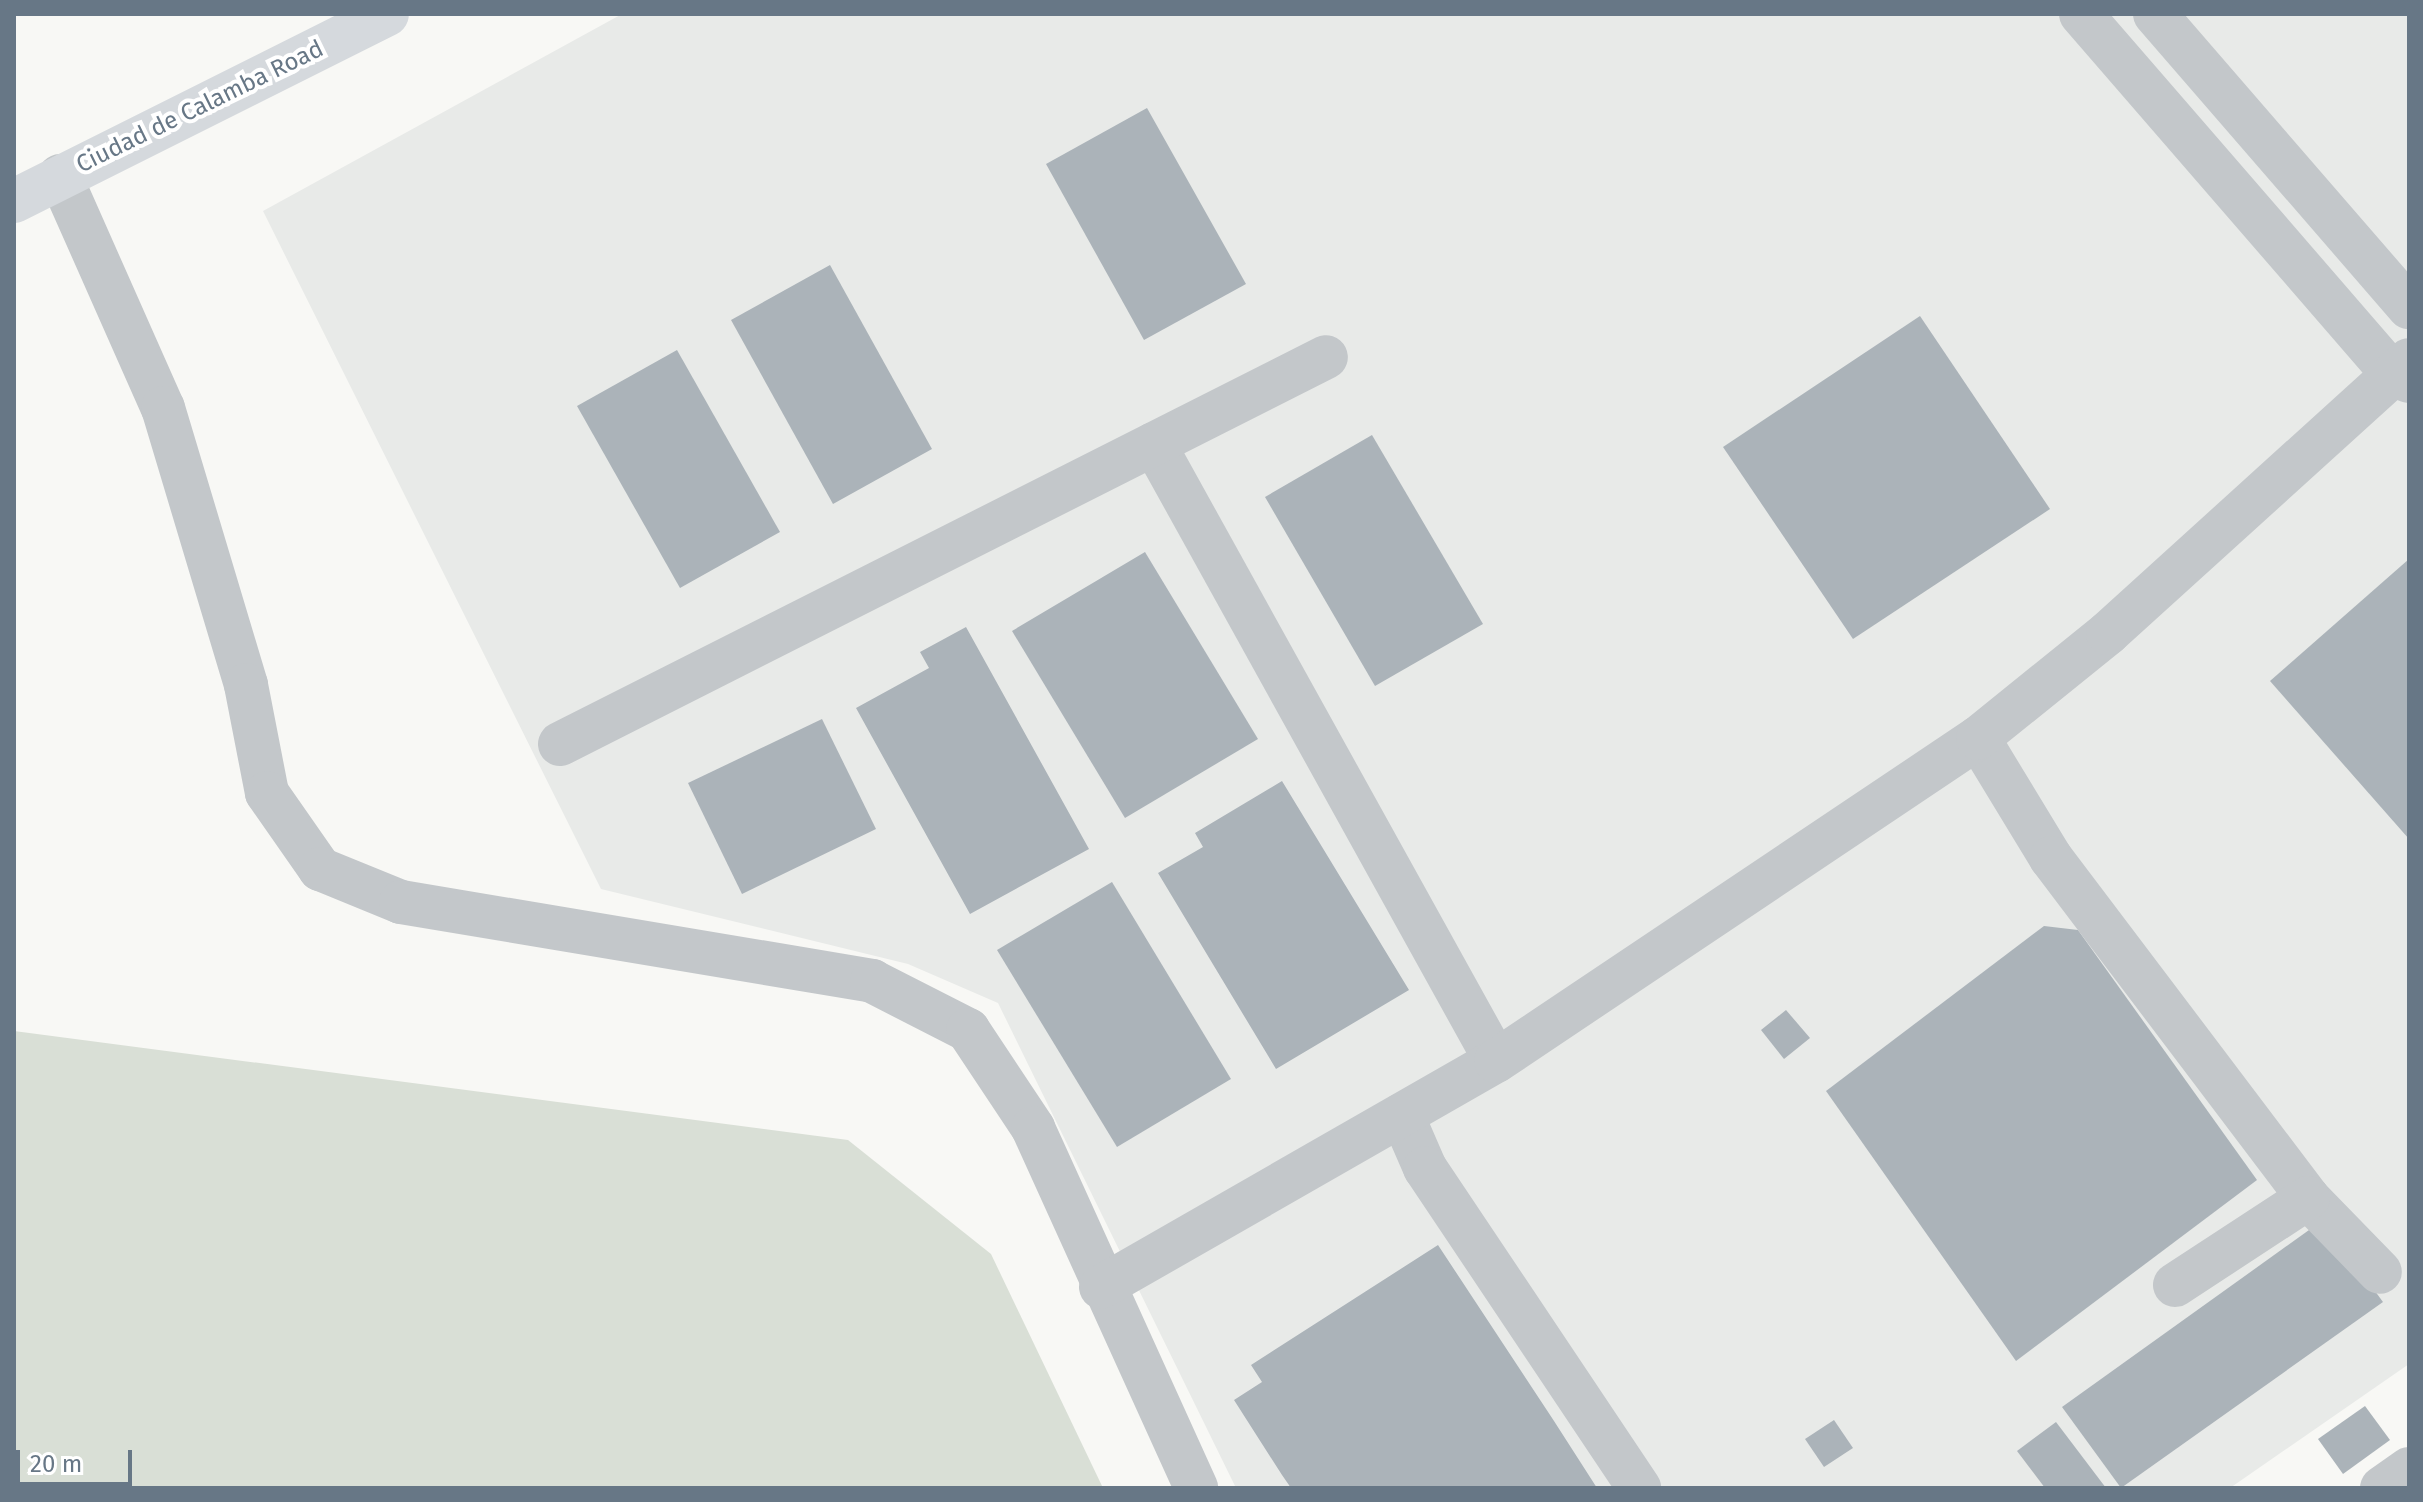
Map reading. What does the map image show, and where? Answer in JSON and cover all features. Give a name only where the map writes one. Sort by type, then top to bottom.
[{"type":"main road","name":"Ciudad de Calamba Road","points":[[14,201],[387,14]]},
{"type":"street","points":[[1101,1287],[1496,1061],[1978,738],[2108,633],[2404,372],[2094,30],[2153,14],[2409,307]]},
{"type":"street","points":[[60,176],[163,408],[246,685],[267,793],[320,869],[401,902],[872,981],[968,1030],[1033,1128],[1101,1287],[1196,1488]]},
{"type":"street","points":[[560,744],[1326,357]]},
{"type":"street","points":[[1154,444],[1496,1061]]},
{"type":"street","points":[[1978,738],[2051,858],[2308,1198],[2380,1272]]},
{"type":"street","points":[[1402,1115],[1425,1168],[1639,1488]]},
{"type":"street","points":[[2175,1285],[2308,1198]]},
{"type":"street","points":[[2382,1488],[2409,1469]]},
{"type":"shaded area","points":[[622,14],[2409,14],[2409,1364],[2230,1488],[1236,1488],[998,1003],[908,964],[601,889],[263,211]]},
{"type":"shaded area","points":[[14,1031],[848,1140],[991,1254],[1103,1488],[14,1488]]},
{"type":"building","points":[[1147,108],[1246,284],[1144,340],[1046,164]]},
{"type":"building","points":[[830,265],[932,449],[833,504],[731,320]]},
{"type":"building","points":[[1920,316],[2050,509],[1853,639],[1723,447]]},
{"type":"building","points":[[677,350],[780,532],[680,588],[577,406]]},
{"type":"building","points":[[1372,435],[1483,624],[1375,686],[1265,497]]},
{"type":"building","points":[[1145,552],[1258,739],[1125,818],[1012,631]]},
{"type":"building","points":[[2409,559],[2409,839],[2270,681]]},
{"type":"building","points":[[966,627],[1089,849],[970,914],[856,708],[929,668],[920,652]]},
{"type":"building","points":[[822,719],[876,829],[742,894],[688,783]]},
{"type":"building","points":[[1282,781],[1409,990],[1276,1069],[1158,873],[1203,847],[1195,833]]},
{"type":"building","points":[[1112,882],[1231,1079],[1117,1147],[997,950]]},
{"type":"building","points":[[2044,926],[2078,930],[2257,1180],[2016,1361],[1826,1091]]},
{"type":"building","points":[[1786,1010],[1810,1038],[1784,1059],[1761,1030]]},
{"type":"building","points":[[2323,1220],[2383,1302],[2121,1488],[2062,1407]]},
{"type":"building","points":[[1438,1245],[1597,1488],[1291,1488],[1282,1475],[1234,1400],[1262,1382],[1251,1365]]},
{"type":"building","points":[[2365,1406],[2390,1440],[2343,1474],[2318,1439]]},
{"type":"building","points":[[1834,1420],[1853,1448],[1824,1467],[1805,1439]]},
{"type":"building","points":[[2056,1422],[2106,1488],[2045,1488],[2017,1451]]}]
